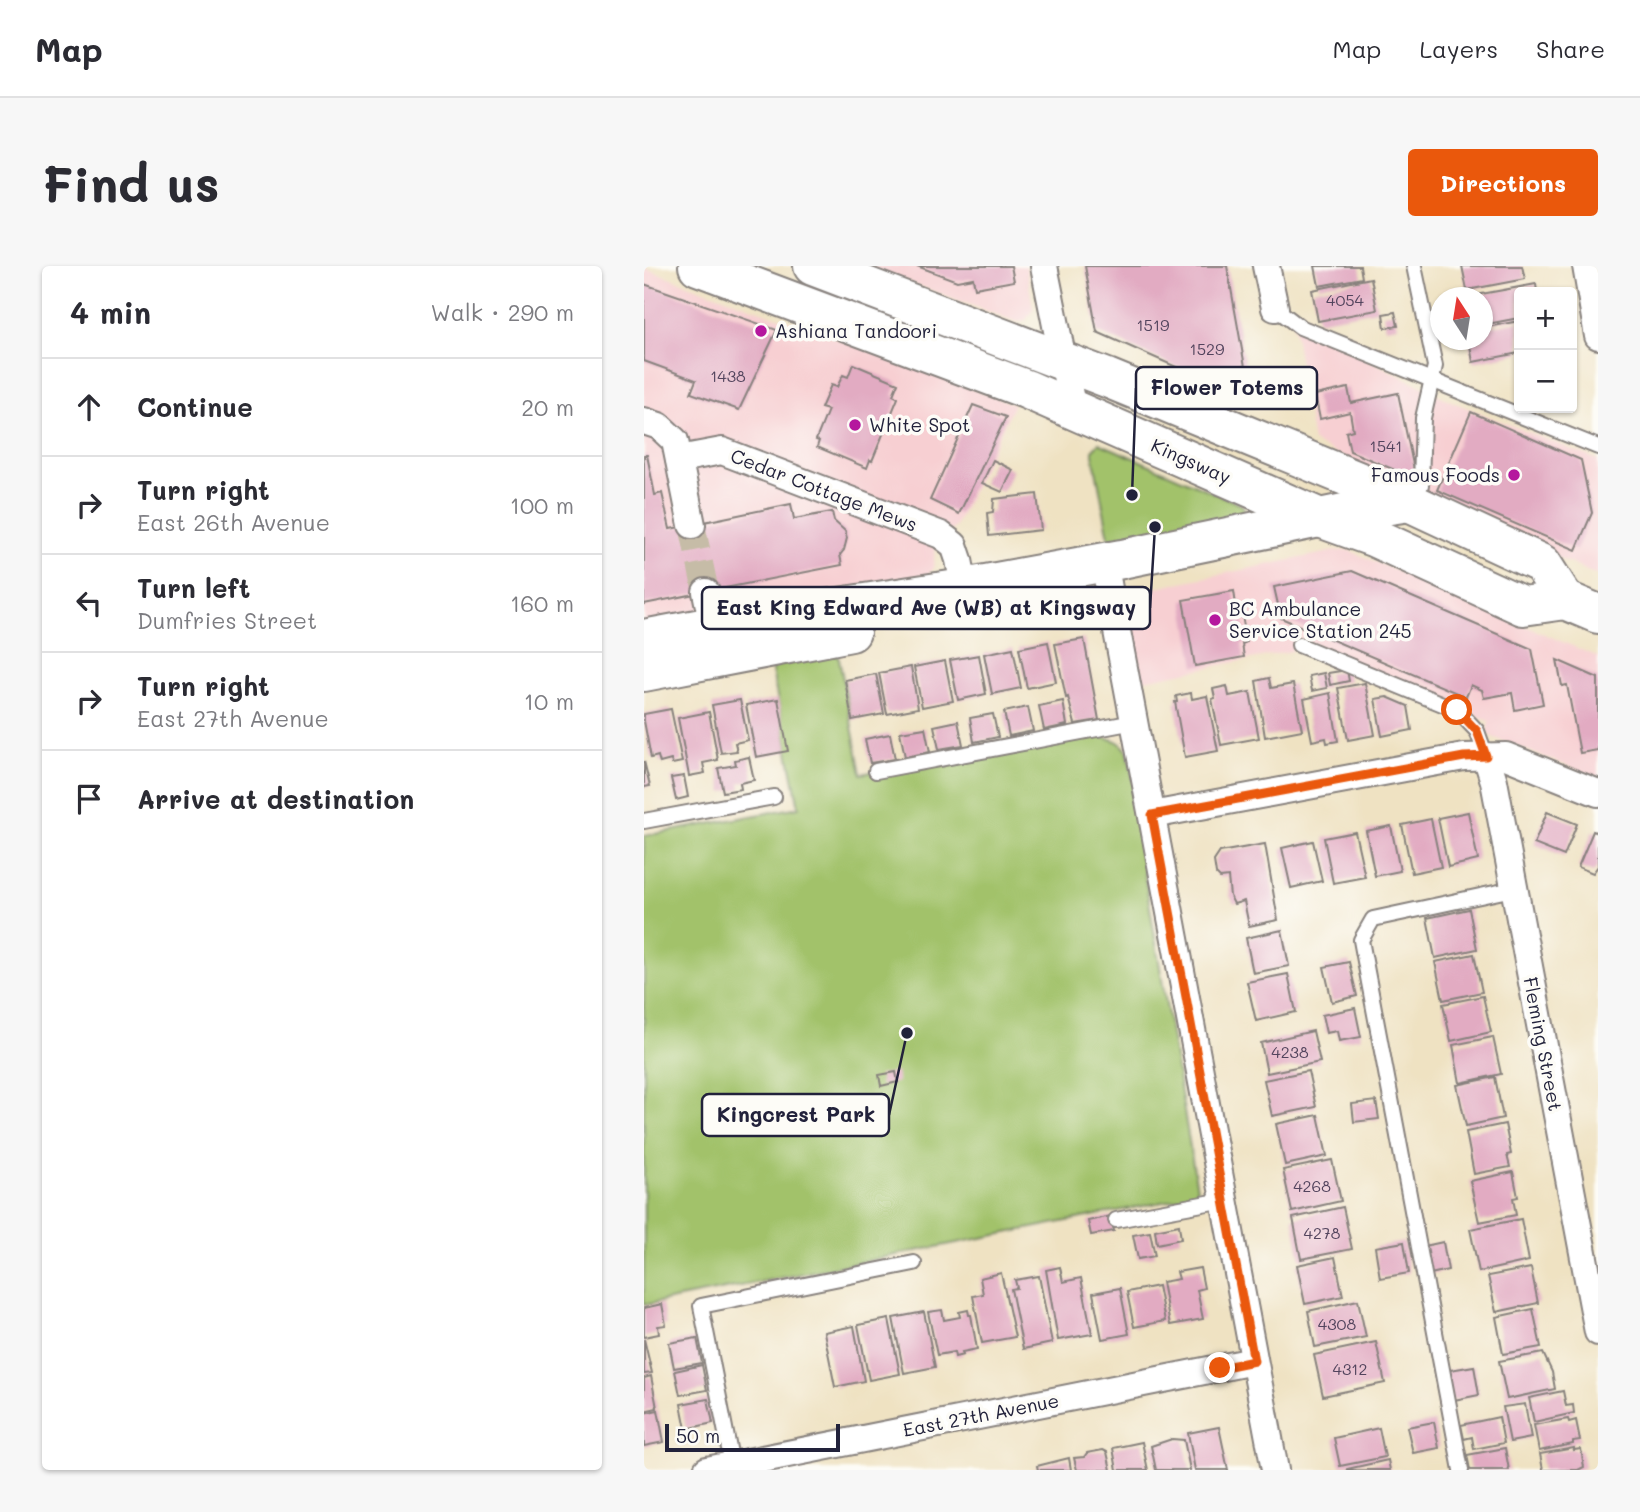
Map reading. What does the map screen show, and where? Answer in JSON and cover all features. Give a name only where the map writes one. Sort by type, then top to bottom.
[{"type":"main road","name":"Kingsway","points":[[698,266],[955,361],[1320,518],[1373,537],[1522,606],[1581,607]]},
{"type":"main road","name":"Kingsway","points":[[813,266],[1063,362],[1409,502],[1542,564],[1581,607]]},
{"type":"main road","points":[[1106,575],[1320,518],[1409,502]]},
{"type":"main road","points":[[644,672],[802,640],[967,600],[1106,575],[1373,537]]},
{"type":"main road","points":[[644,639],[710,609],[967,600]]},
{"type":"street","points":[[1044,266],[1073,410]]},
{"type":"street","points":[[1266,266],[1275,308]]},
{"type":"street","points":[[1586,266],[1598,336]]},
{"type":"street","points":[[644,421],[659,426],[675,441],[692,525]]},
{"type":"street","name":"Cedar Cottage Mews","points":[[679,459],[722,451],[941,535],[954,545],[967,600]]},
{"type":"street","points":[[1106,575],[1275,1470]]},
{"type":"street","name":"Fleming Street","points":[[1486,756],[1494,781],[1598,1332]]},
{"type":"street","points":[[1152,815],[1464,757],[1506,756],[1598,793]]},
{"type":"street","name":"East 27th Avenue","points":[[724,1468],[1254,1361]]},
{"type":"lane","points":[[1409,502],[1421,485],[1423,418],[1435,366],[1414,266]]},
{"type":"lane","points":[[1275,308],[1300,327],[1598,447]]},
{"type":"lane","points":[[1299,645],[1457,710],[1477,731],[1486,756]]},
{"type":"lane","points":[[876,771],[1134,722]]},
{"type":"lane","points":[[644,821],[774,797]]},
{"type":"lane","points":[[1461,1470],[1361,940],[1373,919],[1513,889]]},
{"type":"lane","points":[[1116,1220],[1224,1200]]},
{"type":"lane","points":[[724,1468],[701,1306],[914,1263]]},
{"type":"shaded area","points":[[865,266],[1026,266],[1033,309],[1026,320],[1017,322]]},
{"type":"shaded area","points":[[644,268],[1014,404],[955,527],[935,550],[933,568],[928,575],[644,625]]},
{"type":"shaded area","points":[[1293,322],[1455,403],[1598,460],[1598,576],[1415,493],[1313,442]]},
{"type":"shaded area","points":[[1348,550],[1598,657],[1598,778],[1490,736],[1487,732],[1489,721],[1295,637],[1292,651],[1139,681],[1126,609],[1133,595],[1142,590]]},
{"type":"green space","points":[[1099,443],[1242,505],[1244,516],[1110,543],[1093,454],[1093,449]]},
{"type":"green space","points":[[837,648],[861,774],[1100,729],[1101,737],[1116,741],[1128,752],[1148,861],[1144,872],[1198,1195],[644,1305],[644,836],[799,807],[770,661]]},
{"type":"building","points":[[917,266],[1011,266],[1014,281],[975,288],[973,278],[957,281]]},
{"type":"building","points":[[1085,266],[1227,266],[1251,400],[1097,332]]},
{"type":"building","points":[[1315,266],[1360,266],[1362,278],[1319,286]]},
{"type":"building","points":[[1462,266],[1522,266],[1525,279],[1483,287],[1466,287]]},
{"type":"building","points":[[1371,278],[1377,310],[1318,321],[1312,290]]},
{"type":"building","points":[[644,284],[777,330],[739,410],[691,393],[696,380],[644,361]]},
{"type":"building","points":[[1514,288],[1514,319],[1493,323],[1493,292]]},
{"type":"building","points":[[1395,312],[1398,326],[1385,328],[1383,314]]},
{"type":"building","points":[[1514,322],[1514,354],[1473,362],[1471,350],[1493,350],[1493,326]]},
{"type":"building","name":"White Spot","points":[[853,364],[898,383],[893,395],[898,398],[867,468],[817,447],[819,441],[816,440],[828,410],[821,408],[831,385],[837,387],[843,375],[848,377]]},
{"type":"building","points":[[1348,388],[1351,403],[1398,393],[1416,479],[1350,451],[1346,432],[1353,430],[1350,412],[1320,419],[1315,395]]},
{"type":"building","points":[[973,405],[1006,417],[959,514],[930,500]]},
{"type":"building","name":"Famous Foods","points":[[1471,412],[1581,460],[1592,513],[1576,550],[1437,490]]},
{"type":"building","points":[[644,455],[647,455],[655,495],[662,493],[670,529],[791,504],[794,519],[832,512],[834,521],[845,531],[847,538],[840,555],[842,565],[644,604]]},
{"type":"building","points":[[993,460],[1013,470],[1002,492],[982,483]]},
{"type":"building","points":[[1037,494],[1041,530],[989,536],[987,513],[993,512],[994,499]]},
{"type":"building","points":[[1352,571],[1532,649],[1543,704],[1515,710],[1512,693],[1484,698],[1482,690],[1471,685],[1466,697],[1281,618],[1274,587]]},
{"type":"building","name":"BC Ambulance Service Station 245","points":[[1234,591],[1236,605],[1240,605],[1247,642],[1242,644],[1244,657],[1195,666],[1183,600]]},
{"type":"building","points":[[1084,639],[1099,720],[1075,724],[1068,697],[1066,698],[1055,644]]},
{"type":"building","points":[[1048,642],[1056,682],[1027,688],[1019,648]]},
{"type":"building","points":[[1013,648],[1021,688],[992,694],[984,654]]},
{"type":"building","points":[[979,655],[986,694],[958,700],[950,660]]},
{"type":"building","points":[[1557,660],[1598,678],[1598,750],[1580,753],[1567,685],[1562,686]]},
{"type":"building","points":[[945,661],[953,701],[922,707],[914,667]]},
{"type":"building","points":[[911,667],[918,708],[887,714],[879,673]]},
{"type":"building","points":[[1347,670],[1349,681],[1330,685],[1328,673]]},
{"type":"building","points":[[1324,673],[1327,688],[1312,691],[1309,676]]},
{"type":"building","points":[[876,674],[884,714],[852,720],[845,680]]},
{"type":"building","points":[[1269,678],[1271,688],[1293,684],[1302,730],[1265,737],[1256,681]]},
{"type":"building","points":[[1365,683],[1375,735],[1348,740],[1338,688]]},
{"type":"building","points":[[1227,686],[1229,696],[1250,692],[1259,738],[1221,745],[1212,699],[1215,698],[1213,689]]},
{"type":"building","points":[[1191,693],[1192,699],[1207,696],[1218,751],[1185,757],[1175,702],[1176,696]]},
{"type":"building","points":[[1330,693],[1338,741],[1327,743],[1326,738],[1312,741],[1304,699]]},
{"type":"building","points":[[1387,697],[1408,706],[1412,730],[1382,736],[1375,699]]},
{"type":"building","points":[[778,699],[788,751],[756,757],[746,705]]},
{"type":"building","points":[[740,700],[748,740],[735,743],[737,751],[721,753],[712,705]]},
{"type":"building","points":[[1063,701],[1067,725],[1044,730],[1039,706]]},
{"type":"building","points":[[1028,707],[1033,731],[1009,736],[1004,712]]},
{"type":"building","points":[[671,709],[682,762],[672,764],[671,760],[660,763],[658,756],[651,758],[644,714]]},
{"type":"building","points":[[709,712],[718,760],[703,763],[705,773],[689,776],[678,718]]},
{"type":"building","points":[[993,714],[998,737],[974,742],[970,718]]},
{"type":"building","points":[[958,721],[963,745],[939,749],[934,726]]},
{"type":"building","points":[[925,728],[930,752],[905,757],[900,732]]},
{"type":"building","points":[[890,734],[895,759],[870,763],[865,739]]},
{"type":"building","points":[[749,757],[754,780],[740,783],[741,789],[723,792],[718,768],[736,765],[735,760]]},
{"type":"building","points":[[644,761],[650,786],[644,787]]},
{"type":"building","points":[[684,776],[688,797],[676,800],[671,778]]},
{"type":"building","points":[[1468,812],[1478,860],[1448,867],[1438,818]]},
{"type":"building","points":[[1547,812],[1577,824],[1564,856],[1534,844]]},
{"type":"building","points":[[1431,819],[1441,867],[1412,873],[1402,825]]},
{"type":"building","points":[[1391,826],[1400,871],[1375,876],[1366,831]]},
{"type":"building","points":[[1593,831],[1598,833],[1598,866],[1593,873],[1578,867]]},
{"type":"building","points":[[1355,832],[1365,877],[1333,883],[1324,838]]},
{"type":"building","points":[[1313,841],[1322,881],[1291,888],[1282,848]]},
{"type":"building","points":[[1265,844],[1278,920],[1249,926],[1244,901],[1234,904],[1230,896],[1228,877],[1220,878],[1216,874],[1214,861],[1220,852]]},
{"type":"building","points":[[1469,909],[1477,949],[1435,958],[1427,918]]},
{"type":"building","points":[[1282,930],[1289,966],[1253,973],[1246,938]]},
{"type":"building","points":[[1474,954],[1482,992],[1443,1000],[1435,962]]},
{"type":"building","points":[[1349,962],[1357,996],[1332,1002],[1324,967]]},
{"type":"building","points":[[1288,974],[1296,1012],[1256,1021],[1247,982]]},
{"type":"building","points":[[1483,996],[1491,1032],[1451,1041],[1443,1004]]},
{"type":"building","points":[[1355,1008],[1361,1037],[1339,1041],[1337,1031],[1326,1033],[1322,1015]]},
{"type":"building","points":[[1313,1031],[1320,1062],[1267,1073],[1261,1043]]},
{"type":"building","points":[[1493,1037],[1501,1074],[1460,1083],[1453,1045]]},
{"type":"building","points":[[1308,1071],[1316,1107],[1272,1116],[1264,1080]]},
{"type":"building","points":[[896,1072],[898,1082],[881,1086],[879,1075]]},
{"type":"building","points":[[1495,1077],[1503,1118],[1466,1126],[1457,1085]]},
{"type":"building","points":[[1376,1101],[1379,1119],[1354,1122],[1352,1104]]},
{"type":"building","points":[[1318,1115],[1327,1156],[1285,1165],[1276,1124]]},
{"type":"building","points":[[1505,1124],[1511,1154],[1507,1155],[1510,1167],[1474,1174],[1466,1132]]},
{"type":"building","points":[[1332,1160],[1341,1201],[1292,1212],[1283,1170]]},
{"type":"building","points":[[1513,1172],[1518,1197],[1513,1198],[1516,1215],[1479,1222],[1470,1181]]},
{"type":"building","points":[[1343,1207],[1352,1249],[1301,1259],[1293,1218]]},
{"type":"building","points":[[1111,1216],[1114,1231],[1091,1235],[1088,1221]]},
{"type":"building","points":[[1521,1219],[1529,1261],[1479,1272],[1470,1229]]},
{"type":"building","points":[[1179,1225],[1181,1239],[1157,1244],[1155,1230]]},
{"type":"building","points":[[1150,1232],[1155,1256],[1138,1259],[1133,1235]]},
{"type":"building","points":[[1404,1242],[1409,1273],[1380,1278],[1375,1247]]},
{"type":"building","points":[[1443,1242],[1448,1270],[1426,1275],[1420,1247]]},
{"type":"building","points":[[1335,1257],[1343,1296],[1305,1304],[1297,1265]]},
{"type":"building","points":[[1060,1267],[1063,1282],[1081,1278],[1092,1334],[1058,1340],[1046,1270]]},
{"type":"building","points":[[1200,1268],[1204,1288],[1197,1290],[1203,1319],[1170,1325],[1162,1282],[1179,1279],[1177,1272]]},
{"type":"building","points":[[1531,1268],[1538,1303],[1496,1312],[1488,1276]]},
{"type":"building","points":[[1001,1273],[1015,1337],[982,1343],[973,1296],[983,1294],[980,1278]]},
{"type":"building","points":[[1039,1276],[1052,1343],[1023,1349],[1011,1289],[1017,1288],[1015,1280]]},
{"type":"building","points":[[1158,1286],[1165,1321],[1134,1327],[1127,1292]]},
{"type":"building","points":[[1120,1288],[1129,1334],[1102,1339],[1093,1293]]},
{"type":"building","points":[[1358,1300],[1366,1337],[1315,1347],[1308,1311]]},
{"type":"building","points":[[662,1304],[666,1325],[658,1326],[659,1334],[644,1337],[644,1308]]},
{"type":"building","points":[[1533,1309],[1541,1347],[1503,1354],[1496,1317]]},
{"type":"building","points":[[942,1310],[944,1320],[960,1317],[959,1312],[968,1310],[977,1349],[962,1352],[963,1355],[955,1357],[954,1352],[937,1355],[928,1312]]},
{"type":"building","points":[[924,1312],[935,1367],[904,1373],[893,1318]]},
{"type":"building","points":[[889,1319],[900,1374],[869,1380],[858,1325]]},
{"type":"building","points":[[854,1326],[864,1381],[835,1387],[824,1332]]},
{"type":"building","points":[[697,1338],[702,1363],[674,1368],[669,1343]]},
{"type":"building","points":[[644,1339],[652,1373],[644,1374]]},
{"type":"building","points":[[1376,1342],[1385,1383],[1323,1396],[1314,1355]]},
{"type":"building","points":[[1543,1353],[1552,1372],[1555,1389],[1507,1399],[1499,1361]]},
{"type":"building","points":[[702,1365],[707,1390],[680,1395],[675,1371]]},
{"type":"building","points":[[1474,1366],[1479,1395],[1449,1401],[1444,1371]]},
{"type":"building","points":[[651,1376],[657,1408],[644,1411],[644,1378]]},
{"type":"building","points":[[1563,1391],[1566,1406],[1573,1405],[1574,1413],[1534,1422],[1529,1398]]},
{"type":"building","points":[[708,1399],[713,1423],[686,1429],[681,1404]]},
{"type":"building","points":[[1525,1404],[1531,1438],[1510,1442],[1503,1407]]},
{"type":"building","points":[[658,1410],[664,1442],[644,1446],[644,1413]]},
{"type":"building","points":[[1499,1417],[1504,1443],[1474,1449],[1472,1437],[1464,1439],[1461,1425]]},
{"type":"building","points":[[1568,1419],[1569,1422],[1576,1420],[1580,1440],[1539,1451],[1534,1425]]},
{"type":"building","points":[[1434,1422],[1439,1448],[1413,1453],[1407,1427]]},
{"type":"building","points":[[1219,1427],[1228,1470],[1195,1470],[1188,1433]]},
{"type":"building","points":[[1379,1428],[1385,1457],[1340,1466],[1334,1438]]},
{"type":"building","points":[[1172,1439],[1184,1440],[1190,1470],[1156,1470],[1151,1446]]},
{"type":"building","points":[[1142,1442],[1148,1470],[1117,1470],[1113,1448]]},
{"type":"building","points":[[1505,1448],[1509,1470],[1470,1470],[1467,1455]]},
{"type":"building","points":[[1581,1449],[1584,1467],[1578,1470],[1543,1470],[1540,1454]]},
{"type":"building","points":[[1103,1450],[1107,1452],[1111,1470],[1077,1470],[1074,1458]]},
{"type":"building","points":[[1069,1458],[1071,1470],[1038,1470],[1037,1466]]},
{"type":"building","points":[[1388,1460],[1390,1470],[1347,1470],[1347,1469]]},
{"type":"tunnel","points":[[692,525],[706,592]]},
{"type":"place","name":"Ashiana Tandoori","points":[[761,331]]},
{"type":"place","name":"White Spot","points":[[855,425]]},
{"type":"place","name":"Famous Foods","points":[[1514,475]]},
{"type":"place","name":"Flower Totems","points":[[1132,495]]},
{"type":"place","name":"East King Edward Ave (WB) at Kingsway","points":[[1155,527]]},
{"type":"place","name":"BC Ambulance Service Station 245","points":[[1215,620]]},
{"type":"place","name":"Kingcrest Park","points":[[907,1033]]},
{"type":"route","points":[[1220,1368],[1254,1361],[1152,815],[1464,757],[1486,756],[1477,731],[1457,710]]}]
